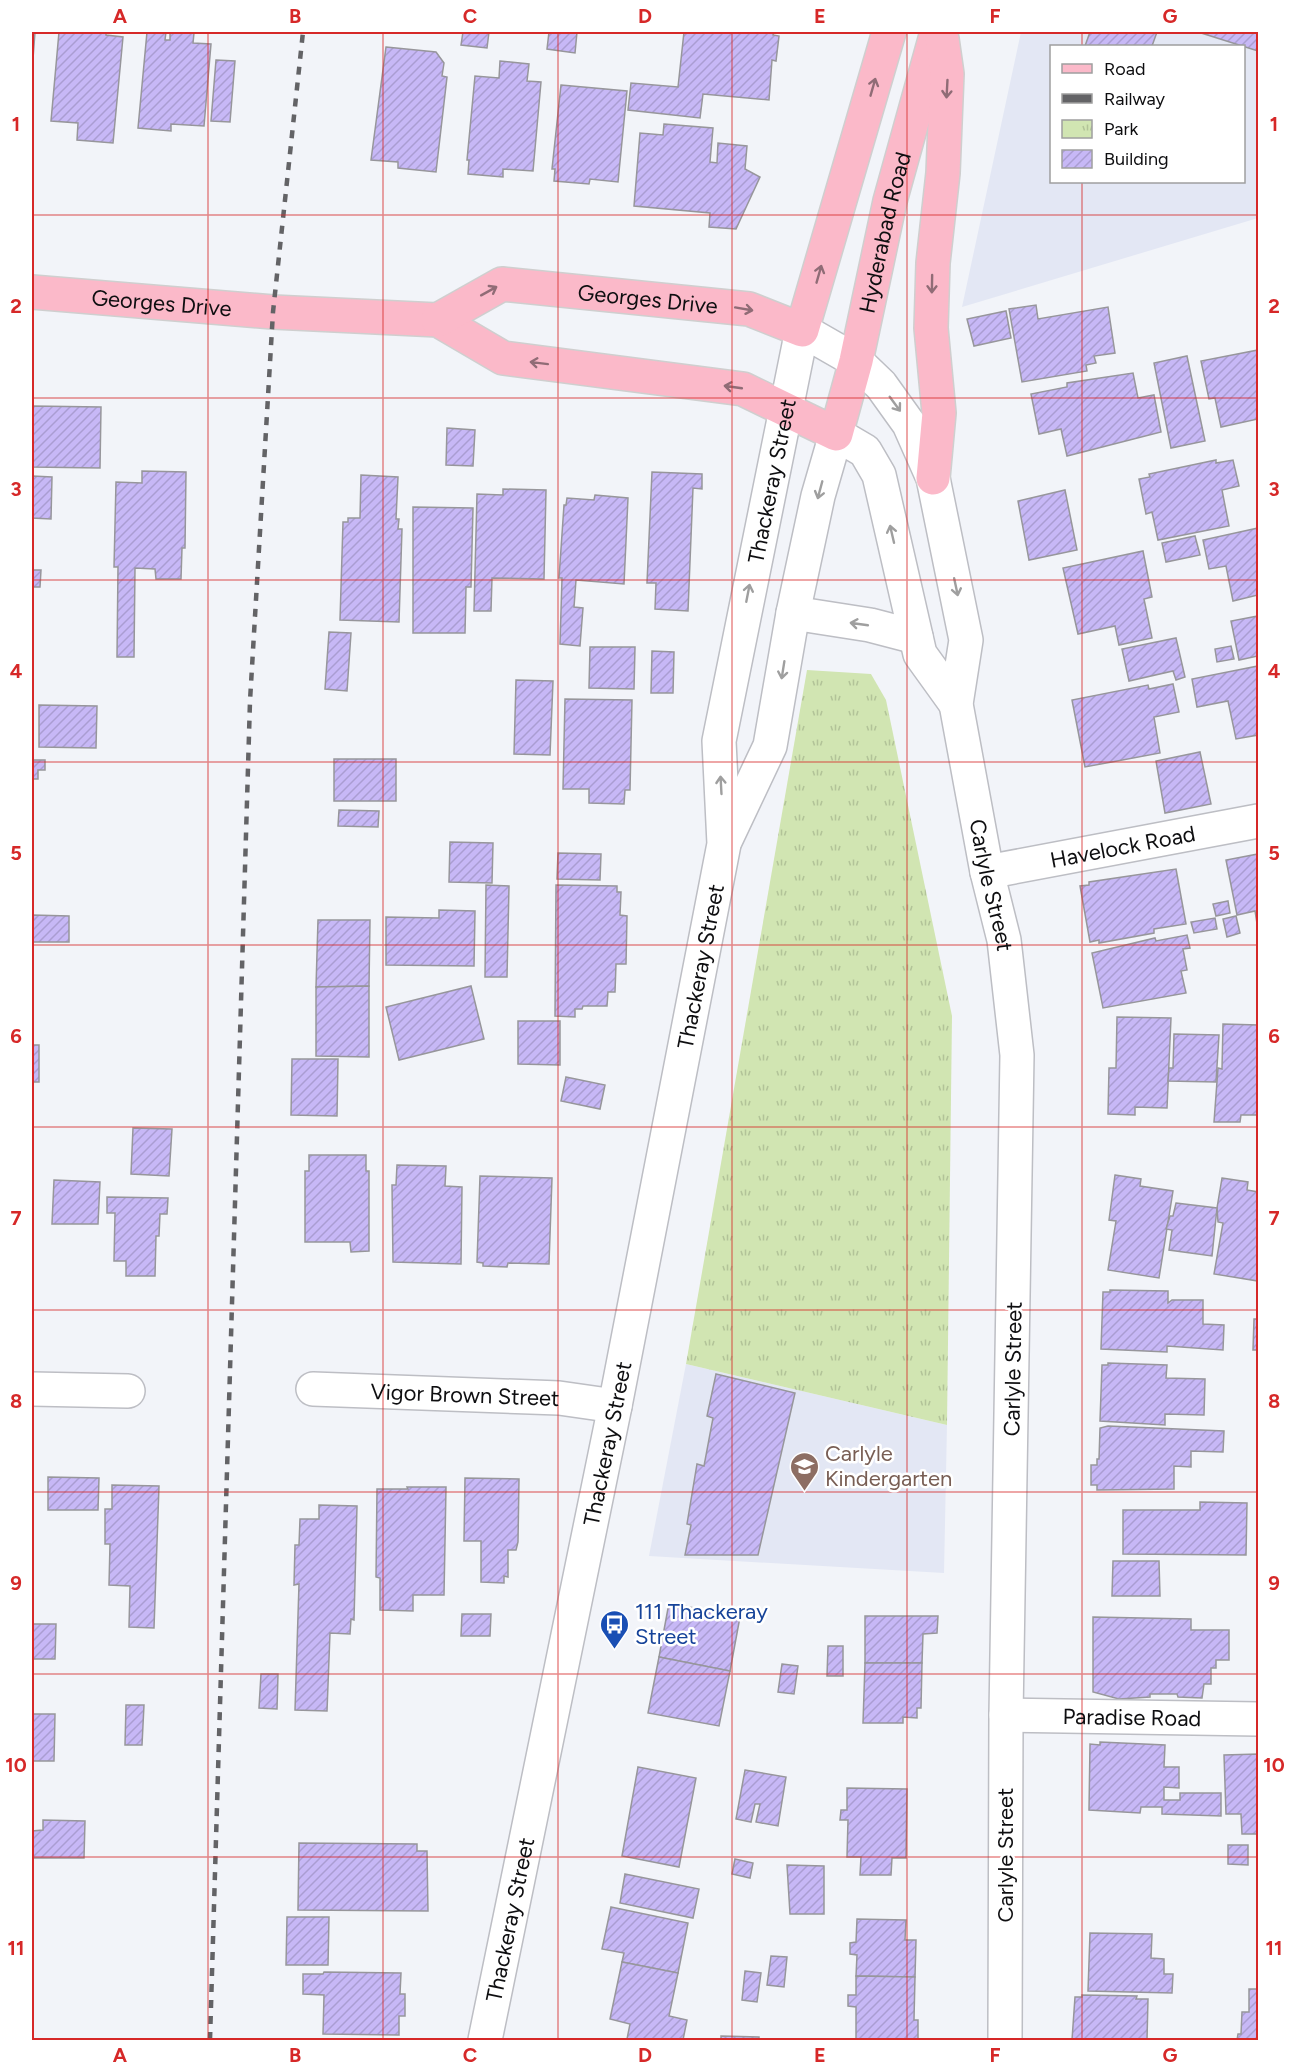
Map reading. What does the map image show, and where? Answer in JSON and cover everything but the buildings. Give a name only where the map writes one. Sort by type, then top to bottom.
[{"type":"main road","points":[[802,330],[889,32]]},
{"type":"main road","points":[[933,478],[939,412],[932,328],[933,263],[942,173],[947,74],[939,32]]},
{"type":"main road","name":"Hyderabad Road","points":[[836,434],[856,361],[890,201],[939,32]]},
{"type":"main road","name":"Georges Drive","points":[[438,320],[502,284],[749,309],[802,330],[856,361]]},
{"type":"main road","name":"Georges Drive","points":[[32,292],[273,312],[438,320],[503,358],[743,389],[786,411]]},
{"type":"main road","name":"Thackeray Street","points":[[485,2040],[615,1406],[724,844],[719,741],[802,330]]},
{"type":"main road","name":"Carlyle Street","points":[[856,361],[881,384],[909,424],[933,478],[966,640],[956,704],[987,872],[1004,940],[1017,1055],[1006,1715],[1005,2040]]},
{"type":"main road","name":"Carlyle Street","points":[[786,411],[836,434],[865,451],[879,476],[920,654],[956,704]]},
{"type":"main road","name":"Thackeray Street","points":[[724,844],[770,746],[793,613],[818,496],[836,434]]},
{"type":"main road","points":[[793,613],[870,625],[916,637]]},
{"type":"main road","name":"Havelock Road","points":[[987,872],[1258,821]]},
{"type":"main road","points":[[32,1389],[128,1391]]},
{"type":"main road","name":"Vigor Brown Street","points":[[313,1389],[559,1398],[615,1406]]},
{"type":"main road","name":"Paradise Road","points":[[1006,1715],[1258,1719]]},
{"type":"shaded area","points":[[1021,32],[1258,32],[1258,218],[962,307]]},
{"type":"shaded area","name":"Carlyle Kindergarten","points":[[686,1364],[947,1425],[944,1573],[649,1556]]},
{"type":"green space","points":[[807,670],[871,674],[886,700],[952,1016],[947,1425],[686,1364]]},
{"type":"railway","points":[[210,2040],[250,701],[273,312],[303,32]]},
{"type":"place","name":"Carlyle Kindergarten","points":[[804,1492]]},
{"type":"place","name":"111 Thackeray Street","points":[[614,1650]]}]
